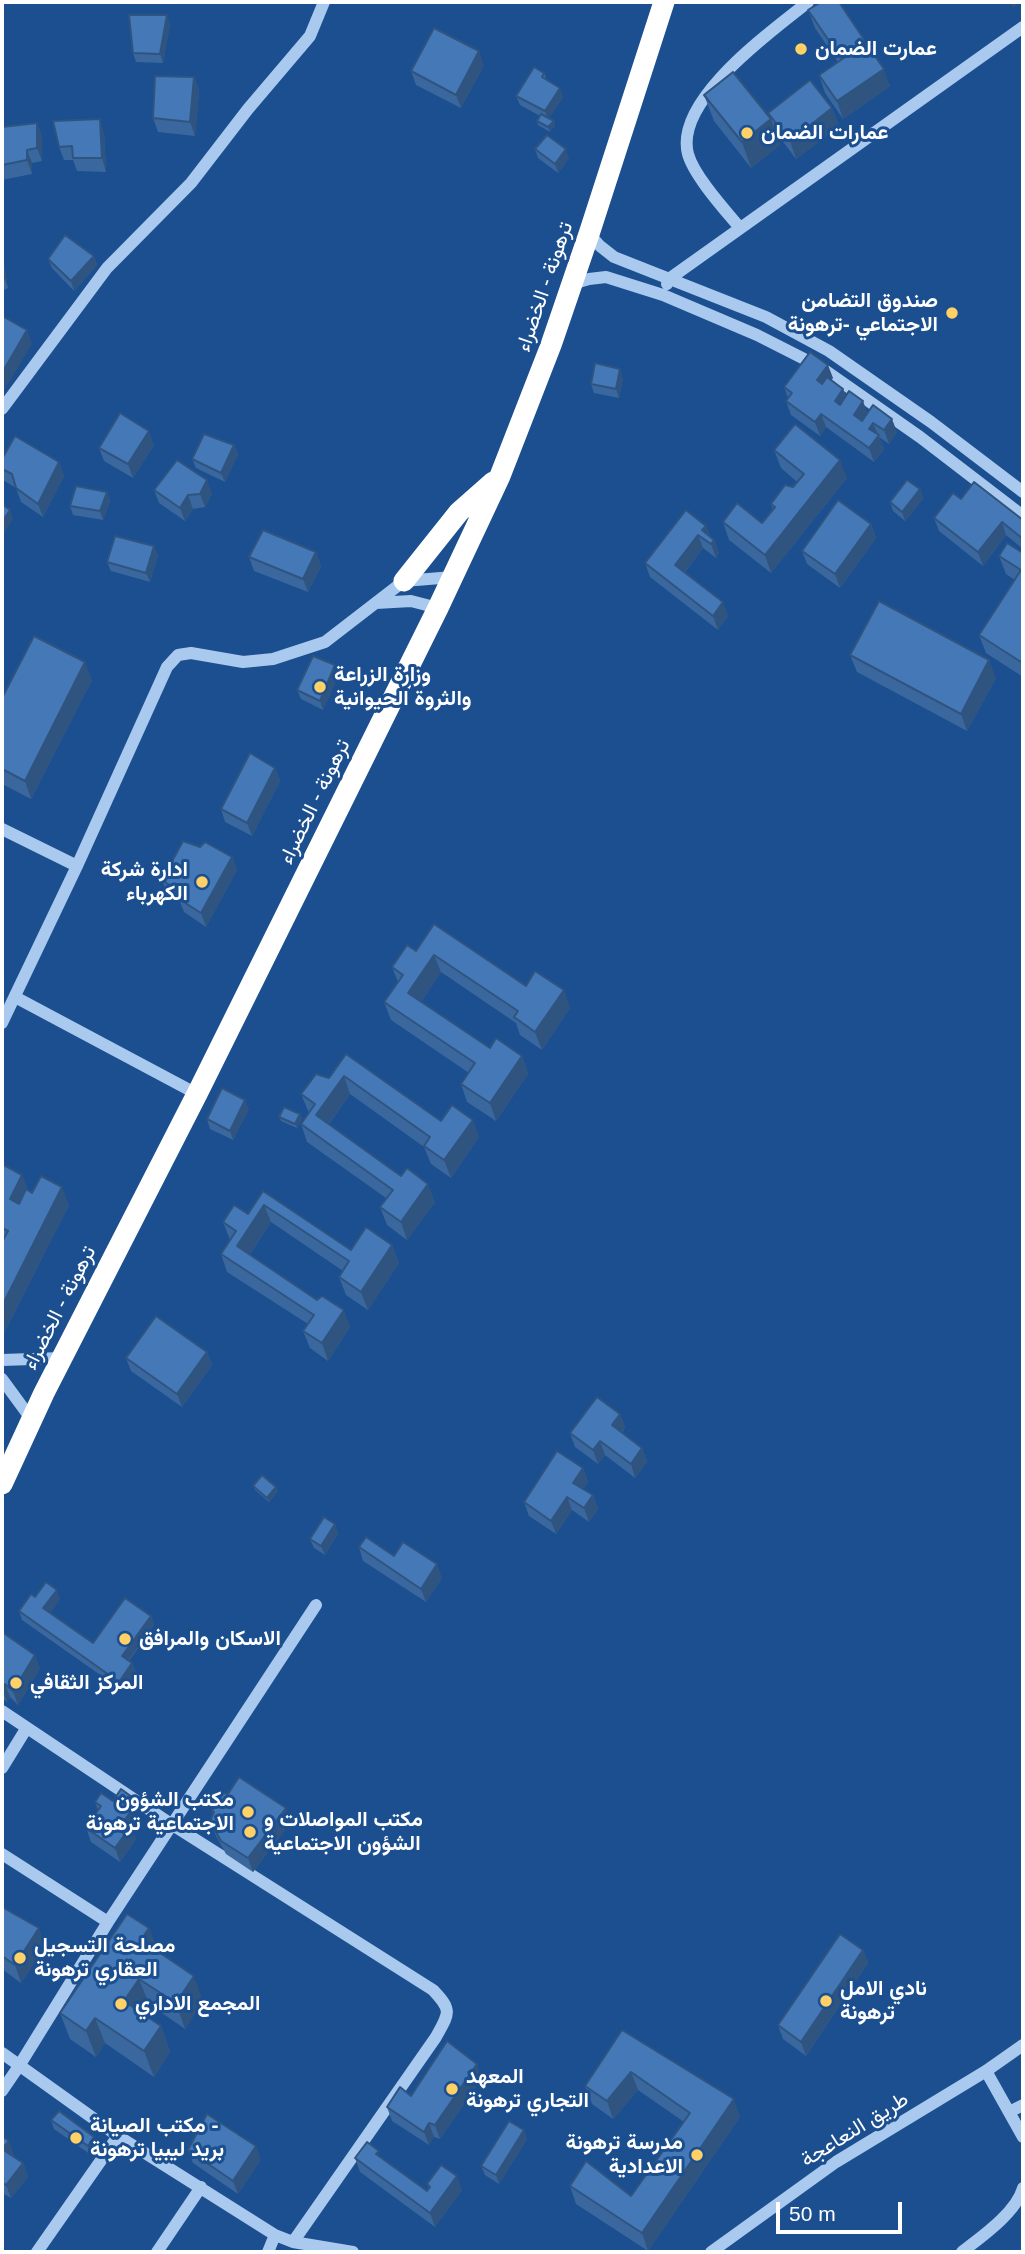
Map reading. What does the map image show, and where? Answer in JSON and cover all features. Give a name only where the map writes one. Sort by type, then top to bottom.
[{"type":"highway","name":"ترهونة - الخضراء","points":[[2,1483],[438,608],[500,476],[551,345],[664,2]]},
{"type":"highway","points":[[404,581],[459,512],[500,476]]},
{"type":"street","points":[[2,409],[107,268],[191,183],[248,109],[310,36],[324,2]]},
{"type":"street","points":[[740,228],[702,181],[688,155],[687,135],[693,113],[712,87],[750,49],[808,2]]},
{"type":"street","points":[[663,295],[669,279],[1023,27]]},
{"type":"street","points":[[589,234],[614,257],[766,317],[829,351],[931,422],[1023,492]]},
{"type":"street","points":[[572,284],[606,277],[663,295],[757,335],[820,367],[1023,516]]},
{"type":"street","points":[[988,489],[999,474]]},
{"type":"street","points":[[2,1023],[167,667],[178,655],[191,653],[243,662],[273,659],[326,642],[404,581],[453,577]]},
{"type":"street","points":[[376,603],[411,601],[438,608]]},
{"type":"street","points":[[2,829],[77,866]]},
{"type":"street","points":[[15,997],[197,1094]]},
{"type":"street","points":[[2,1360],[62,1358]]},
{"type":"street","points":[[2,1379],[32,1420]]},
{"type":"street","points":[[2,2091],[108,1922],[316,1605]]},
{"type":"street","points":[[2,1711],[172,1824],[433,1990],[447,2005],[448,2016],[436,2037],[293,2242]]},
{"type":"street","points":[[2,1769],[26,1729]]},
{"type":"street","points":[[2,1854],[108,1922]]},
{"type":"street","name":"طريق النعاعجة","points":[[711,2252],[836,2162],[986,2071],[1023,2045]]},
{"type":"street","points":[[2,2053],[118,2136],[275,2235],[293,2242],[353,2252]]},
{"type":"street","points":[[986,2071],[1023,2137]]},
{"type":"street","points":[[1009,2112],[1023,2105]]},
{"type":"street","points":[[37,2252],[118,2136]]},
{"type":"street","points":[[157,2252],[201,2187]]},
{"type":"street","points":[[962,2252],[994,2226],[1021,2196],[1023,2188]]},
{"type":"street","points":[[268,2252],[275,2235]]},
{"type":"building","points":[[821,2],[839,2],[865,41],[840,57],[808,10]]},
{"type":"building","points":[[129,15],[167,15],[160,54],[133,53]]},
{"type":"building","points":[[434,28],[479,51],[456,95],[411,71]]},
{"type":"building","points":[[866,43],[884,69],[837,101],[819,75]]},
{"type":"building","points":[[534,67],[544,73],[542,77],[560,88],[545,111],[516,96]]},
{"type":"building","points":[[733,72],[771,119],[742,142],[704,95]]},
{"type":"building","points":[[155,76],[194,77],[190,122],[153,118]]},
{"type":"building","points":[[810,80],[832,108],[790,141],[768,113]]},
{"type":"building","points":[[541,114],[554,121],[548,127],[537,121]]},
{"type":"building","points":[[100,119],[102,158],[73,158],[72,146],[59,147],[53,121]]},
{"type":"building","points":[[37,123],[37,148],[27,150],[27,160],[2,165],[2,127]]},
{"type":"building","points":[[547,135],[566,149],[555,164],[535,149]]},
{"type":"building","points":[[65,235],[94,256],[71,281],[48,259]]},
{"type":"building","points":[[4,317],[27,330],[2,373],[2,321]]},
{"type":"building","points":[[810,352],[828,365],[817,380],[822,384],[827,377],[843,389],[835,401],[840,405],[849,391],[863,401],[854,415],[862,421],[873,405],[892,419],[884,430],[873,423],[869,429],[879,435],[869,448],[821,414],[815,422],[786,401],[792,393],[784,387]]},
{"type":"building","points":[[595,363],[620,369],[616,389],[591,384]]},
{"type":"building","points":[[120,413],[149,431],[128,464],[99,448]]},
{"type":"building","points":[[795,424],[840,460],[765,555],[723,522],[737,503],[762,523],[775,507],[771,504],[785,485],[793,487],[804,474],[774,450]]},
{"type":"building","points":[[204,434],[234,445],[221,473],[192,459]]},
{"type":"building","points":[[15,436],[59,462],[38,504],[16,488],[12,474],[2,469],[2,459]]},
{"type":"building","points":[[177,460],[207,480],[200,494],[188,495],[180,508],[154,490]]},
{"type":"building","points":[[907,480],[920,489],[902,512],[890,502]]},
{"type":"building","points":[[974,482],[1023,520],[1023,539],[1002,522],[978,552],[934,518],[953,493],[961,499]]},
{"type":"building","points":[[76,486],[107,492],[100,511],[70,506]]},
{"type":"building","points":[[838,500],[871,524],[835,574],[802,551]]},
{"type":"building","points":[[2,504],[10,510],[2,522]]},
{"type":"building","points":[[686,510],[706,526],[702,530],[714,540],[711,544],[698,535],[675,565],[723,602],[713,616],[645,563]]},
{"type":"building","points":[[263,530],[316,552],[303,579],[249,557]]},
{"type":"building","points":[[115,536],[154,546],[146,573],[107,562]]},
{"type":"building","points":[[1007,543],[1023,553],[1021,662],[979,635],[1021,570],[999,556]]},
{"type":"building","points":[[879,601],[989,660],[961,714],[850,655]]},
{"type":"building","points":[[34,636],[85,662],[25,781],[2,769],[2,698]]},
{"type":"building","points":[[313,656],[335,665],[320,701],[297,690]]},
{"type":"building","points":[[250,753],[275,768],[247,823],[221,809]]},
{"type":"building","name":"ادارة شركة الكهرباء","points":[[183,841],[200,847],[205,842],[232,857],[201,913],[179,899],[180,892],[162,880]]},
{"type":"building","points":[[434,924],[526,986],[535,971],[564,990],[535,1032],[514,1017],[518,1011],[434,955],[408,993],[490,1048],[496,1038],[522,1056],[490,1103],[461,1084],[475,1063],[384,1002],[403,975],[392,967],[407,945],[416,951]]},
{"type":"building","points":[[346,1054],[441,1121],[452,1105],[473,1120],[444,1160],[424,1146],[430,1137],[344,1076],[316,1115],[401,1176],[407,1168],[428,1184],[401,1222],[380,1207],[393,1190],[301,1124],[315,1104],[301,1094],[316,1074],[329,1078]]},
{"type":"building","points":[[222,1088],[245,1100],[230,1131],[207,1119]]},
{"type":"building","points":[[284,1107],[300,1114],[295,1124],[279,1117]]},
{"type":"building","points":[[2,1164],[22,1175],[10,1199],[19,1204],[26,1189],[32,1193],[41,1176],[62,1187],[2,1306],[2,1242],[8,1231],[2,1228]]},
{"type":"building","points":[[263,1191],[351,1250],[366,1227],[392,1245],[361,1292],[339,1277],[349,1261],[264,1205],[237,1246],[317,1300],[322,1296],[344,1310],[322,1343],[303,1331],[314,1315],[221,1254],[236,1231],[223,1222],[234,1205],[248,1214]]},
{"type":"building","points":[[156,1316],[207,1352],[177,1394],[126,1358]]},
{"type":"building","points":[[597,1397],[620,1414],[612,1425],[642,1448],[631,1464],[600,1441],[593,1450],[570,1433]]},
{"type":"building","points":[[557,1451],[583,1468],[573,1483],[593,1495],[584,1508],[567,1497],[551,1521],[524,1502]]},
{"type":"building","points":[[262,1475],[276,1487],[267,1498],[253,1486]]},
{"type":"building","points":[[324,1517],[335,1524],[321,1546],[310,1539]]},
{"type":"building","points":[[366,1537],[394,1556],[403,1542],[437,1564],[421,1589],[359,1547]]},
{"type":"building","name":"الاسكان والمرافق","points":[[46,1582],[57,1590],[43,1608],[93,1643],[125,1598],[151,1616],[122,1656],[132,1663],[119,1682],[19,1611],[31,1594],[35,1597]]},
{"type":"building","points":[[2,1632],[35,1655],[13,1691],[5,1684],[2,1689]]},
{"type":"building","name":"مكتب المواصلات و الشؤون الاجتماعية","points":[[239,1777],[286,1808],[248,1858],[221,1841],[210,1821],[214,1812],[212,1811],[222,1793],[228,1794]]},
{"type":"building","points":[[121,1789],[132,1797],[127,1804],[133,1808],[124,1821],[131,1826],[115,1848],[86,1828],[101,1806],[95,1802],[101,1793],[113,1801]]},
{"type":"building","points":[[2,1907],[39,1928],[15,1965],[2,1956]]},
{"type":"building","points":[[127,1914],[149,1928],[141,1940],[194,1976],[176,2003],[139,1979],[124,2001],[161,2026],[144,2051],[95,2018],[86,2031],[60,2013]]},
{"type":"building","points":[[840,1934],[863,1950],[801,2042],[778,2025]]},
{"type":"building","points":[[622,2030],[734,2099],[642,2233],[570,2186],[586,2161],[631,2196],[690,2113],[631,2072],[607,2101],[585,2086]]},
{"type":"building","name":"المعهد التجاري ترهونة","points":[[447,2041],[477,2064],[435,2125],[429,2123],[424,2132],[387,2107],[400,2087],[411,2096]]},
{"type":"building","points":[[59,2111],[94,2137],[88,2146],[51,2120]]},
{"type":"building","points":[[207,2114],[256,2146],[233,2181],[188,2150]]},
{"type":"building","points":[[509,2121],[524,2130],[496,2175],[481,2166]]},
{"type":"building","points":[[2,2136],[9,2141],[2,2149]]},
{"type":"building","points":[[367,2142],[379,2151],[376,2154],[427,2191],[430,2187],[427,2184],[441,2165],[457,2176],[430,2213],[355,2158]]},
{"type":"building","points":[[2,2149],[23,2163],[6,2185],[2,2182]]},
{"type":"place","name":"عمارت الضمان","points":[[801,49]]},
{"type":"place","name":"عمارات الضمان","points":[[747,133]]},
{"type":"place","name":"صندوق التضامن الاجتماعي -ترهونة","points":[[952,313]]},
{"type":"place","name":"وزارة الزراعة والثروة الحيوانية","points":[[320,687]]},
{"type":"place","name":"ادارة شركة الكهرباء","points":[[202,882]]},
{"type":"place","name":"الاسكان والمرافق","points":[[125,1639]]},
{"type":"place","name":"المركز الثقافي","points":[[16,1683]]},
{"type":"place","name":"مكتب الشؤون الاجتماعية ترهونة","points":[[248,1812]]},
{"type":"place","name":"مكتب المواصلات و الشؤون الاجتماعية","points":[[250,1832]]},
{"type":"place","name":"مصلحة التسجيل العقاري ترهونة","points":[[20,1958]]},
{"type":"place","name":"نادي الامل ترهونة","points":[[826,2001]]},
{"type":"place","name":"المجمع الاداري","points":[[121,2004]]},
{"type":"place","name":"المعهد التجاري ترهونة","points":[[452,2089]]},
{"type":"place","name":"مكتب الصيانة - بريد ليبيا ترهونة","points":[[76,2138]]},
{"type":"place","name":"مدرسة ترهونة الاعدادية","points":[[697,2155]]}]
